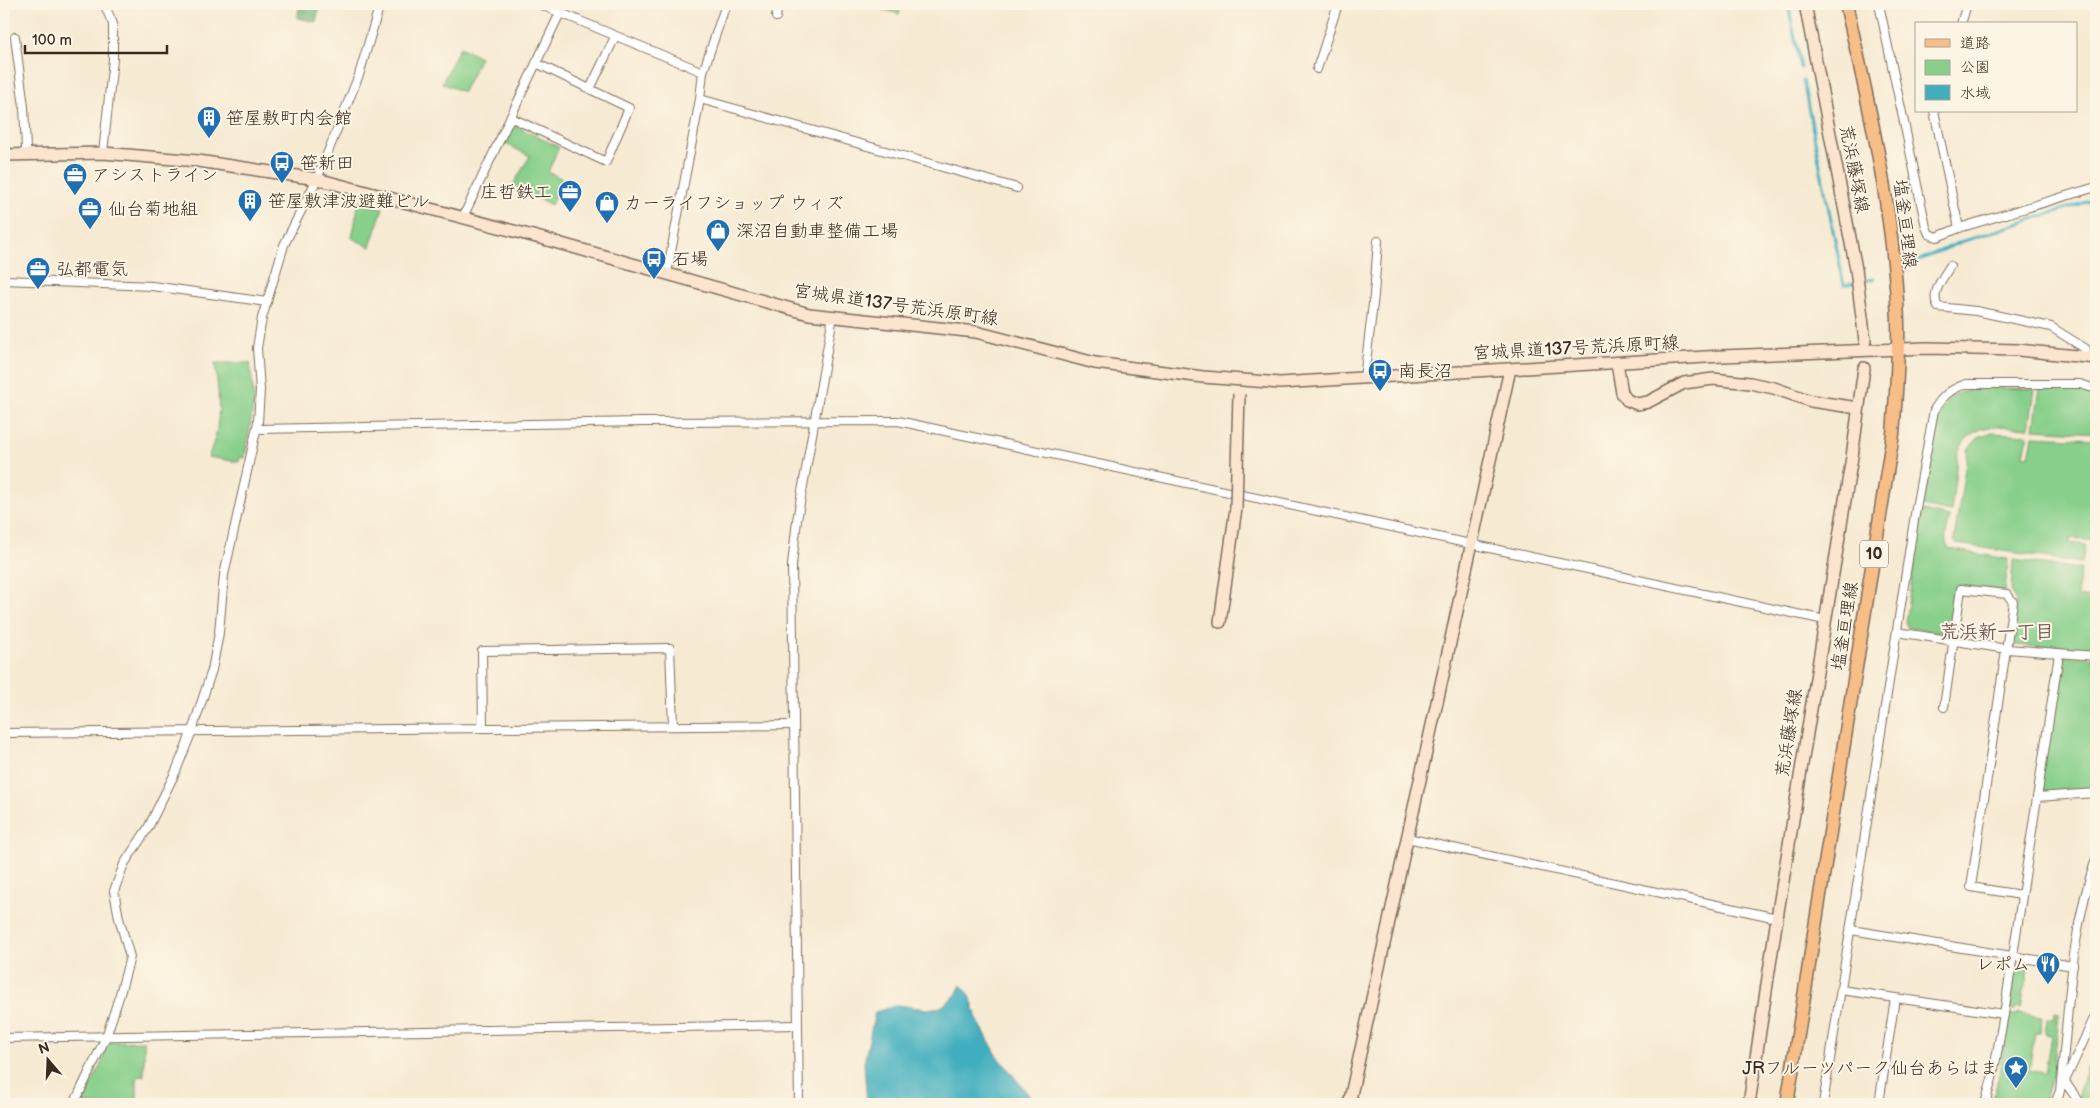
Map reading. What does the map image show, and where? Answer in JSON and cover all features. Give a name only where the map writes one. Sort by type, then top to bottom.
[{"type":"main road","name":"荒浜藤塚線","points":[[1805,4],[1860,290],[1865,341]]},
{"type":"main road","name":"塩釜亘理線","points":[[1787,1104],[1893,434],[1898,349],[1894,275],[1887,208],[1870,109],[1846,4]]},
{"type":"main road","name":"宮城県道137号荒浜原町線","points":[[4,155],[103,152],[198,160],[317,179],[463,217],[810,314],[976,332],[1096,363],[1240,380],[1280,383],[1732,356],[1898,349],[2020,350],[2091,358]]},
{"type":"main road","points":[[1616,363],[1622,393],[1627,400],[1637,404],[1648,402],[1684,383],[1713,380],[1750,383],[1774,388],[1811,401],[1858,408]]},
{"type":"main road","name":"荒浜藤塚線","points":[[1749,1104],[1777,918],[1852,457],[1864,368]]},
{"type":"main road","points":[[1349,1104],[1510,369]]},
{"type":"main road","points":[[1220,622],[1236,508],[1240,380]]},
{"type":"street","points":[[103,152],[113,59],[113,24],[104,4]]},
{"type":"street","points":[[74,1104],[106,1036],[130,957],[119,918],[114,891],[124,864],[148,828],[176,771],[192,731],[212,670],[219,633],[224,575],[257,429],[260,390],[257,348],[267,302],[284,246],[317,179],[359,75],[380,4]]},
{"type":"street","points":[[538,4],[703,72]]},
{"type":"street","points":[[667,274],[700,99],[703,72],[726,4]]},
{"type":"street","points":[[776,17],[778,4]]},
{"type":"street","points":[[1317,69],[1338,4]]},
{"type":"street","points":[[1879,4],[1929,234],[1937,238],[1959,228],[2096,187]]},
{"type":"street","points":[[1962,22],[1967,4]]},
{"type":"street","points":[[463,217],[560,13]]},
{"type":"street","points":[[15,37],[24,107],[26,148]]},
{"type":"street","points":[[590,89],[615,37]]},
{"type":"street","points":[[510,117],[606,162],[629,108],[536,63]]},
{"type":"street","points":[[700,99],[1017,188]]},
{"type":"street","points":[[1934,112],[1959,228]]},
{"type":"street","points":[[1364,379],[1378,241]]},
{"type":"street","points":[[1950,266],[1935,291],[1938,307],[1976,311],[2051,327],[2086,348],[2091,358]]},
{"type":"street","points":[[4,280],[152,286],[267,302]]},
{"type":"street","points":[[799,1104],[792,565],[833,316]]},
{"type":"street","points":[[1824,1104],[1931,422],[1940,400],[1955,388],[1966,384],[2080,384],[2096,388]]},
{"type":"street","points":[[257,429],[815,420],[898,421],[1825,620]]},
{"type":"street","points":[[1944,707],[1961,589],[2007,594],[2013,602],[1971,886],[2021,895]]},
{"type":"street","points":[[1897,632],[2007,649],[2096,656]]},
{"type":"street","points":[[483,728],[482,651],[670,648],[673,726]]},
{"type":"street","points":[[1985,1104],[1993,1075],[2004,1014],[2059,654]]},
{"type":"street","points":[[4,733],[794,725]]},
{"type":"street","points":[[2037,797],[2096,793]]},
{"type":"street","points":[[1407,838],[1777,918]]},
{"type":"street","points":[[2060,1090],[2073,966],[2082,903],[2096,859]]},
{"type":"street","points":[[1851,930],[2073,966]]},
{"type":"street","points":[[1841,990],[2004,1014]]},
{"type":"street","points":[[1878,1104],[1895,998]]},
{"type":"street","points":[[2055,1104],[2096,1014]]},
{"type":"street","points":[[4,1038],[798,1025]]},
{"type":"street","points":[[2064,1081],[2082,1104]]},
{"type":"green space","points":[[300,4],[320,4],[316,22],[297,18]]},
{"type":"green space","points":[[864,4],[902,4],[899,14]]},
{"type":"green space","points":[[460,47],[480,57],[463,92],[442,83]]},
{"type":"green space","points":[[515,126],[559,147],[548,172],[563,179],[551,205],[513,185],[530,156],[504,143],[511,128]]},
{"type":"green space","points":[[359,201],[383,208],[370,247],[352,238]]},
{"type":"green space","points":[[215,363],[250,363],[254,401],[245,458],[240,457],[239,462],[208,457],[216,433],[219,411]]},
{"type":"green space","points":[[2079,387],[2096,394],[2096,433],[2034,429],[2040,388]]},
{"type":"green space","points":[[1973,389],[2035,389],[2029,428],[1988,427],[1971,434],[1964,442],[1958,452],[1951,512],[1923,506],[1937,424],[1940,413],[1948,400],[1960,392]]},
{"type":"green space","points":[[1991,433],[2028,435],[2024,455],[2029,456],[2033,436],[2096,439],[2096,554],[2092,553],[2093,541],[2070,538],[2070,543],[2085,545],[2082,563],[1958,544],[1954,540],[1968,449],[1980,436]]},
{"type":"green space","points":[[1923,511],[1950,517],[1946,538],[1949,549],[2008,559],[2005,592],[1957,585],[1950,629],[1945,633],[1908,628],[1905,622]]},
{"type":"green space","points":[[2013,560],[2081,569],[2077,596],[2096,599],[2096,652],[2016,645],[2011,639],[2016,600],[2011,593]]},
{"type":"green space","points":[[2064,656],[2096,658],[2096,790],[2044,794],[2039,789],[2060,661]]},
{"type":"green space","points":[[2021,962],[2029,963],[2021,1008],[2016,1007],[2015,1010],[2008,1009],[2015,969]]},
{"type":"green space","points":[[2055,1012],[2059,1013],[2053,1075],[2043,1104],[1991,1104],[1999,1076],[2008,1014],[2017,1015],[2018,1013],[2042,1017],[2040,1033],[2035,1033],[2029,1071],[2045,1073],[2051,1035],[2045,1034],[2047,1018],[2054,1019]]},
{"type":"green space","points":[[144,1041],[144,1076],[137,1077],[137,1104],[82,1104],[103,1060],[107,1042]]},
{"type":"green space","points":[[2096,1063],[2096,1104],[2076,1104],[2088,1066]]},
{"type":"water","points":[[961,985],[970,995],[977,1019],[997,1055],[1036,1104],[867,1104],[864,1063],[875,1012],[897,1005],[927,1009],[941,1007],[956,995]]},
{"type":"waterway","points":[[1788,4],[1801,68]]},
{"type":"waterway","points":[[1803,81],[1844,285],[1874,279]]},
{"type":"waterway","points":[[1915,262],[1961,242],[2096,199]]},
{"type":"place","name":"笹屋敷町内会館","points":[[209,139]]},
{"type":"place","name":"笹新田","points":[[282,184]]},
{"type":"place","name":"アシストライン","points":[[75,196]]},
{"type":"place","name":"庄哲鉄工","points":[[570,213]]},
{"type":"place","name":"笹屋敷津波避難ビル","points":[[250,222]]},
{"type":"place","name":"カーライフショップ ウィズ","points":[[607,224]]},
{"type":"place","name":"仙台菊地組","points":[[90,230]]},
{"type":"place","name":"深沼自動車整備工場","points":[[718,252]]},
{"type":"place","name":"石場","points":[[654,280]]},
{"type":"place","name":"弘都電気","points":[[38,290]]},
{"type":"place","name":"南長沼","points":[[1380,392]]},
{"type":"place","name":"レポム","points":[[2048,985]]},
{"type":"place","name":"JRフルーツパーク仙台あらはま","points":[[2016,1089]]},
{"type":"district","name":"荒浜新一丁目","points":[[1997,632]]}]
